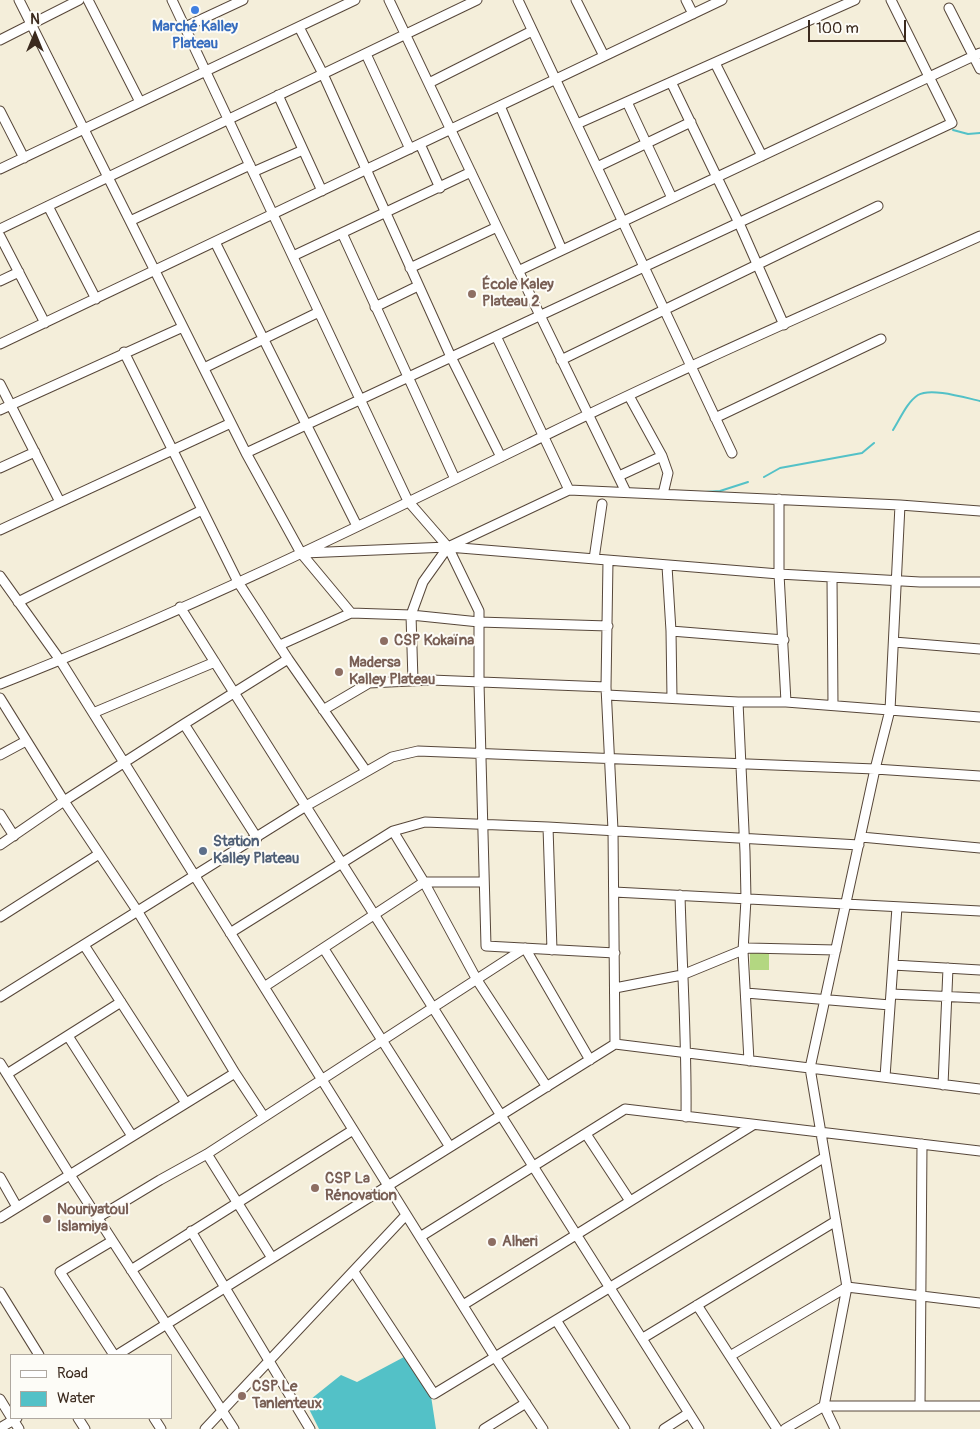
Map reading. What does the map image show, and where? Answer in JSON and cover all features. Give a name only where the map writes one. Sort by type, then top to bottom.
[{"type":"street","points":[[19,0],[246,453],[301,553],[351,613]]},
{"type":"street","points":[[0,40],[79,0]]},
{"type":"street","points":[[88,0],[140,102]]},
{"type":"street","points":[[172,0],[408,501],[448,547],[479,611],[478,683],[486,946],[615,953]]},
{"type":"street","points":[[185,27],[243,0]]},
{"type":"street","points":[[0,169],[355,0]]},
{"type":"street","points":[[389,0],[626,492]]},
{"type":"street","points":[[0,229],[476,0]]},
{"type":"street","points":[[518,0],[732,453]]},
{"type":"street","points":[[576,0],[604,56]]},
{"type":"street","points":[[686,0],[693,14]]},
{"type":"street","points":[[0,344],[722,0]]},
{"type":"street","points":[[577,124],[855,0]]},
{"type":"street","points":[[246,453],[952,123],[891,0]]},
{"type":"street","points":[[949,8],[977,54],[980,69]]},
{"type":"street","points":[[299,27],[323,74],[451,357],[501,457]]},
{"type":"street","points":[[429,84],[532,31]]},
{"type":"street","points":[[366,54],[410,149]]},
{"type":"street","points":[[518,271],[977,54]]},
{"type":"street","points":[[715,63],[762,156]]},
{"type":"street","points":[[671,82],[739,223],[784,324]]},
{"type":"street","points":[[278,95],[322,191]]},
{"type":"street","points":[[627,102],[672,198]]},
{"type":"street","points":[[500,106],[562,250]]},
{"type":"street","points":[[0,110],[24,158]]},
{"type":"street","points":[[597,167],[690,122]]},
{"type":"street","points":[[420,144],[440,188]]},
{"type":"street","points":[[130,221],[252,168],[302,150]]},
{"type":"street","points":[[293,256],[386,214],[471,172]]},
{"type":"street","points":[[48,206],[96,299]]},
{"type":"street","points":[[561,360],[878,206]]},
{"type":"street","points":[[410,268],[497,227]]},
{"type":"street","points":[[342,234],[455,479]]},
{"type":"street","points":[[0,236],[45,323]]},
{"type":"street","points":[[0,684],[60,660],[238,582],[691,366],[980,236]]},
{"type":"street","points":[[215,242],[357,526]]},
{"type":"street","points":[[0,281],[19,272]]},
{"type":"street","points":[[375,307],[418,286]]},
{"type":"street","points":[[204,368],[319,312]]},
{"type":"street","points":[[0,410],[124,352],[183,327]]},
{"type":"street","points":[[496,336],[569,490]]},
{"type":"street","points":[[715,418],[881,339]]},
{"type":"street","points":[[124,352],[238,582],[288,659],[366,771]]},
{"type":"street","points":[[0,384],[60,502]]},
{"type":"street","points":[[629,396],[662,456],[668,473],[663,494]]},
{"type":"street","points":[[0,530],[231,423]]},
{"type":"street","points":[[0,468],[35,452]]},
{"type":"street","points":[[619,476],[662,456]]},
{"type":"street","points":[[413,681],[411,615],[423,582],[448,547],[569,490],[900,504],[980,511]]},
{"type":"street","points":[[779,499],[779,574],[786,702]]},
{"type":"street","points":[[594,559],[602,504]]},
{"type":"street","points":[[835,1429],[824,1406],[847,1287],[810,1068],[875,769],[890,710],[900,504]]},
{"type":"street","points":[[18,602],[202,510]]},
{"type":"street","points":[[301,553],[448,547],[832,578],[949,583],[980,582]]},
{"type":"street","points":[[608,561],[606,691],[613,830],[615,1044]]},
{"type":"street","points":[[667,566],[672,698]]},
{"type":"street","points":[[0,576],[60,660],[495,1357],[543,1429]]},
{"type":"street","points":[[832,578],[833,705]]},
{"type":"street","points":[[0,585],[18,602]]},
{"type":"street","points":[[180,607],[699,1429]]},
{"type":"street","points":[[280,645],[351,613],[411,615],[479,622],[608,626]]},
{"type":"street","points":[[671,632],[784,640]]},
{"type":"street","points":[[894,642],[980,649]]},
{"type":"street","points":[[0,846],[64,801],[288,659]]},
{"type":"street","points":[[93,713],[215,662]]},
{"type":"street","points":[[323,710],[369,683],[431,680],[606,691],[672,698],[833,705],[980,717]]},
{"type":"street","points":[[0,698],[64,801],[138,912],[235,1073],[264,1117]]},
{"type":"street","points":[[738,702],[745,838],[746,899],[743,951],[750,1061]]},
{"type":"street","points":[[184,724],[257,838]]},
{"type":"street","points":[[0,755],[26,740]]},
{"type":"street","points":[[0,998],[306,806],[392,757],[418,751],[875,769],[980,776]]},
{"type":"street","points":[[0,814],[14,836]]},
{"type":"street","points":[[230,933],[393,831],[425,822],[980,848]]},
{"type":"street","points":[[548,827],[552,950]]},
{"type":"street","points":[[393,831],[424,882],[476,980],[547,1087]]},
{"type":"street","points":[[0,917],[99,854]]},
{"type":"street","points":[[264,987],[424,882],[484,882]]},
{"type":"street","points":[[614,892],[980,911]]},
{"type":"street","points":[[680,896],[682,975],[687,1053],[686,1117]]},
{"type":"street","points":[[885,1077],[897,907]]},
{"type":"street","points":[[84,945],[186,1103]]},
{"type":"street","points":[[97,1218],[207,1154],[525,948]]},
{"type":"street","points":[[525,948],[590,1060]]},
{"type":"street","points":[[615,988],[682,975],[748,948],[836,950]]},
{"type":"street","points":[[324,949],[450,1148]]},
{"type":"street","points":[[893,965],[980,970]]},
{"type":"street","points":[[944,1085],[948,968]]},
{"type":"street","points":[[746,993],[890,1005]]},
{"type":"street","points":[[891,994],[980,998]]},
{"type":"street","points":[[7,1074],[121,1002]]},
{"type":"street","points":[[68,1036],[132,1136]]},
{"type":"street","points":[[118,1354],[615,1044],[980,1089]]},
{"type":"street","points":[[0,1063],[97,1218],[234,1429]]},
{"type":"street","points":[[0,1218],[235,1073]]},
{"type":"street","points":[[420,1237],[625,1109],[980,1151]]},
{"type":"street","points":[[463,1305],[753,1125]]},
{"type":"street","points":[[131,1270],[190,1231],[353,1130]]},
{"type":"street","points":[[586,1134],[630,1201]]},
{"type":"street","points":[[920,1406],[922,1144]]},
{"type":"street","points":[[207,1154],[272,1258]]},
{"type":"street","points":[[354,1272],[434,1394],[825,1157]]},
{"type":"street","points":[[0,1177],[17,1208]]},
{"type":"street","points":[[205,1429],[406,1215]]},
{"type":"street","points":[[642,1338],[836,1221]]},
{"type":"street","points":[[190,1231],[310,1429]]},
{"type":"street","points":[[112,1241],[60,1272],[115,1354]]},
{"type":"street","points":[[730,1356],[847,1287],[980,1303]]},
{"type":"street","points":[[0,1292],[38,1354]]},
{"type":"street","points":[[697,1305],[777,1429]]},
{"type":"street","points":[[556,1320],[625,1429]]},
{"type":"street","points":[[0,1399],[10,1414]]},
{"type":"street","points":[[484,1429],[526,1403]]},
{"type":"street","points":[[785,1429],[824,1406],[980,1406]]},
{"type":"street","points":[[664,1429],[689,1414]]},
{"type":"street","points":[[0,1428],[12,1419]]},
{"type":"green space","points":[[750,951],[769,951],[769,970],[750,970]]},
{"type":"water","points":[[404,1357],[431,1396],[436,1429],[319,1429],[306,1403],[341,1375],[357,1382]]},
{"type":"waterway","points":[[953,130],[968,134],[980,133]]},
{"type":"waterway","points":[[893,430],[910,402],[918,395],[931,392],[980,401]]},
{"type":"waterway","points":[[764,477],[780,468],[862,453],[874,443]]},
{"type":"waterway","points":[[705,492],[720,491],[748,482]]},
{"type":"place","name":"Marché Kalley Plateau","points":[[195,10]]},
{"type":"place","name":"École Kaley Plateau 2","points":[[472,294]]},
{"type":"place","name":"CSP Kokaïna","points":[[384,641]]},
{"type":"place","name":"Madersa Kalley Plateau","points":[[339,672]]},
{"type":"place","name":"Station Kalley Plateau","points":[[203,851]]},
{"type":"place","name":"CSP La Rénovation","points":[[315,1188]]},
{"type":"place","name":"Nouriyatoul Islamiya","points":[[47,1219]]},
{"type":"place","name":"Alheri","points":[[492,1242]]},
{"type":"place","name":"CSP Le Tanlenteux","points":[[242,1396]]}]
